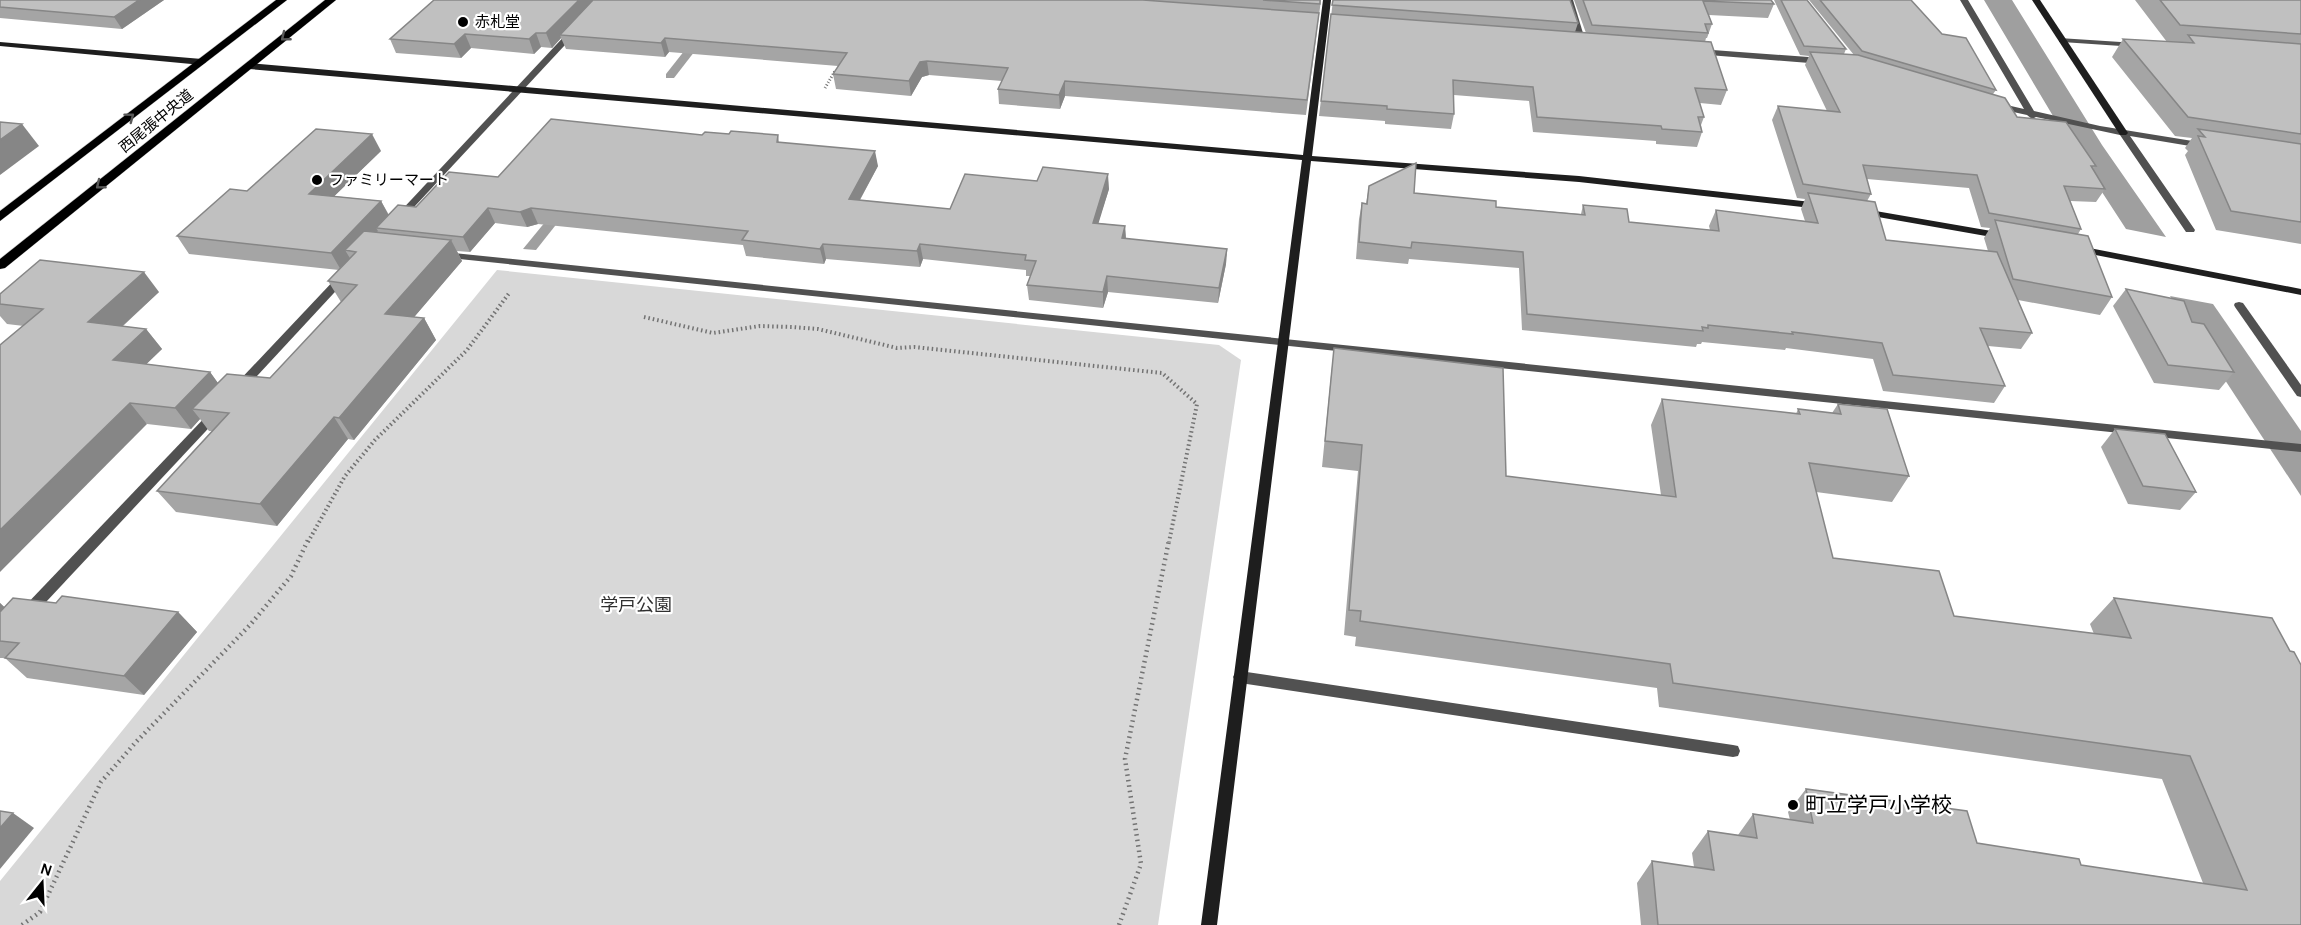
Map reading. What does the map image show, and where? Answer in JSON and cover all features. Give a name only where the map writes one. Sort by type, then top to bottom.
[{"type":"main road","name":"西尾張中央道","points":[[0,217],[282,0]]},
{"type":"main road","name":"西尾張中央道","points":[[0,265],[331,0]]},
{"type":"street","points":[[1209,925],[1327,0]]},
{"type":"street","points":[[1569,0],[1582,43]]},
{"type":"street","points":[[1964,0],[2032,116]]},
{"type":"street","points":[[2036,0],[2123,134],[2190,230]]},
{"type":"street","points":[[1312,23],[1335,24]]},
{"type":"street","points":[[395,222],[582,24]]},
{"type":"street","points":[[2062,40],[2146,46]]},
{"type":"street","points":[[1570,42],[1593,44]]},
{"type":"street","points":[[0,44],[202,62]]},
{"type":"street","points":[[1694,52],[1831,62]]},
{"type":"street","points":[[249,66],[522,87],[1306,158],[1580,179],[1832,207]]},
{"type":"street","points":[[1988,103],[2032,116],[2123,134],[2218,148]]},
{"type":"street","points":[[1852,210],[2010,237]]},
{"type":"street","points":[[2068,247],[2301,292]]},
{"type":"street","points":[[428,254],[2301,448]]},
{"type":"street","points":[[16,625],[349,271]]},
{"type":"street","points":[[2239,305],[2301,393]]},
{"type":"street","points":[[1240,677],[1734,751]]},
{"type":"path","points":[[808,114],[838,67]]},
{"type":"path","points":[[22,925],[40,912],[101,782],[136,742],[250,625],[291,576],[317,522],[345,476],[375,440],[467,350],[530,264]]},
{"type":"path","points":[[644,317],[713,333],[760,326],[818,329],[897,348],[914,347],[1162,373],[1197,404],[1125,759],[1141,864],[1119,925]]},
{"type":"green space","name":"学戸公園","points":[[497,270],[1219,345],[1241,360],[1158,925],[0,925],[0,881]]},
{"type":"shaded area","points":[[1984,0],[2012,0],[2102,145],[2166,237],[2126,229],[2059,126]]},
{"type":"shaded area","points":[[609,144],[619,145],[536,250],[523,249]]},
{"type":"shaded area","points":[[2170,296],[2213,304],[2301,431],[2301,496]]},
{"type":"building","points":[[0,0],[139,0],[114,17],[0,7]]},
{"type":"building","points":[[434,0],[579,0],[546,33],[536,33],[529,39],[465,34],[454,44],[390,39]]},
{"type":"building","points":[[593,0],[1143,0],[1319,13],[1307,100],[1065,81],[1059,95],[998,89],[1008,68],[927,61],[920,62],[909,81],[833,74],[847,53],[665,38],[661,43],[560,35]]},
{"type":"building","points":[[1263,0],[1320,0],[1320,4]]},
{"type":"building","points":[[1333,0],[1570,0],[1578,23],[1332,5]]},
{"type":"building","points":[[1583,0],[1771,0],[1774,4],[1703,1],[1712,24],[1705,24],[1708,33],[1592,25]]},
{"type":"building","points":[[1781,0],[1807,0],[1846,49],[1804,46]]},
{"type":"building","points":[[1820,0],[1911,0],[1942,34],[1966,38],[1996,90],[1862,51]]},
{"type":"building","points":[[2160,0],[2301,0],[2301,34],[2180,25]]},
{"type":"building","points":[[1331,14],[1711,42],[1727,90],[1695,88],[1704,117],[1698,117],[1702,132],[1662,129],[1661,126],[1537,117],[1533,87],[1453,80],[1454,114],[1321,101]]},
{"type":"building","points":[[2188,35],[2301,44],[2301,134],[2188,117],[2123,39],[2194,43]]},
{"type":"building","points":[[1810,52],[1858,55],[2005,98],[2017,117],[2066,122],[2096,166],[2091,166],[2105,189],[2064,186],[2081,229],[1989,213],[1977,175],[1863,165],[1871,194],[1803,184],[1778,106],[1840,112]]},
{"type":"building","points":[[551,119],[702,135],[705,132],[729,134],[731,131],[778,135],[777,142],[875,151],[849,199],[950,209],[965,174],[1037,181],[1043,167],[1108,174],[1093,223],[1125,226],[1122,238],[1227,249],[1219,288],[1107,276],[1103,292],[1027,285],[1036,261],[1025,260],[1026,255],[920,244],[917,251],[823,244],[820,249],[742,240],[748,231],[531,208],[520,212],[488,208],[463,237],[376,228],[398,205],[416,207],[449,172],[498,177]]},
{"type":"building","points":[[0,122],[22,124],[0,140]]},
{"type":"building","points":[[316,129],[372,134],[309,194],[381,201],[331,253],[177,236],[230,189],[247,191]]},
{"type":"building","points":[[2198,129],[2301,144],[2301,222],[2231,211],[2198,136],[2205,137]]},
{"type":"building","points":[[1416,163],[1414,193],[1496,201],[1496,207],[1585,215],[1583,205],[1627,209],[1629,222],[1719,231],[1716,210],[1818,223],[1808,193],[1875,202],[1886,240],[1997,252],[2032,333],[1980,328],[2005,386],[1893,375],[1882,343],[1708,325],[1708,328],[1702,327],[1703,331],[1527,314],[1523,252],[1412,242],[1411,248],[1359,242],[1362,203],[1367,204],[1369,186]]},
{"type":"building","points":[[1995,220],[2088,236],[2112,297],[2013,279]]},
{"type":"building","points":[[364,231],[451,240],[385,314],[424,318],[339,418],[334,417],[260,504],[157,491],[229,413],[192,409],[227,374],[270,378],[357,285],[328,281],[356,252],[345,250]]},
{"type":"building","points":[[40,260],[144,272],[88,322],[146,329],[113,360],[210,372],[175,408],[130,403],[0,530],[0,345],[43,309],[0,304],[0,294]]},
{"type":"building","points":[[2126,289],[2184,301],[2192,322],[2204,324],[2234,372],[2168,365]]},
{"type":"building","points":[[1334,348],[1503,368],[1506,476],[1676,497],[1662,399],[1800,414],[1798,409],[1841,414],[1838,404],[1887,409],[1909,476],[1809,463],[1833,558],[1939,571],[1954,616],[2131,638],[2114,598],[2272,618],[2290,651],[2294,652],[2301,665],[2301,925],[1658,925],[1652,861],[1714,870],[1708,831],[1757,838],[1753,814],[1813,823],[1806,789],[1967,811],[1977,843],[2079,859],[2081,865],[2247,890],[2190,756],[1673,683],[1670,664],[1360,621],[1361,611],[1349,610],[1362,445],[1325,441]]},
{"type":"building","points":[[2115,429],[2165,434],[2196,492],[2143,486]]},
{"type":"building","points":[[62,596],[178,612],[124,676],[5,658],[19,643],[0,641],[0,612],[13,598],[56,603]]},
{"type":"building","points":[[0,811],[13,813],[0,828]]},
{"type":"waterway","points":[[670,76],[700,38]]},
{"type":"place","name":"赤札堂","points":[[463,22]]},
{"type":"place","name":"ファミリーマート","points":[[317,180]]},
{"type":"place","name":"町立学戸小学校","points":[[1793,805]]}]
